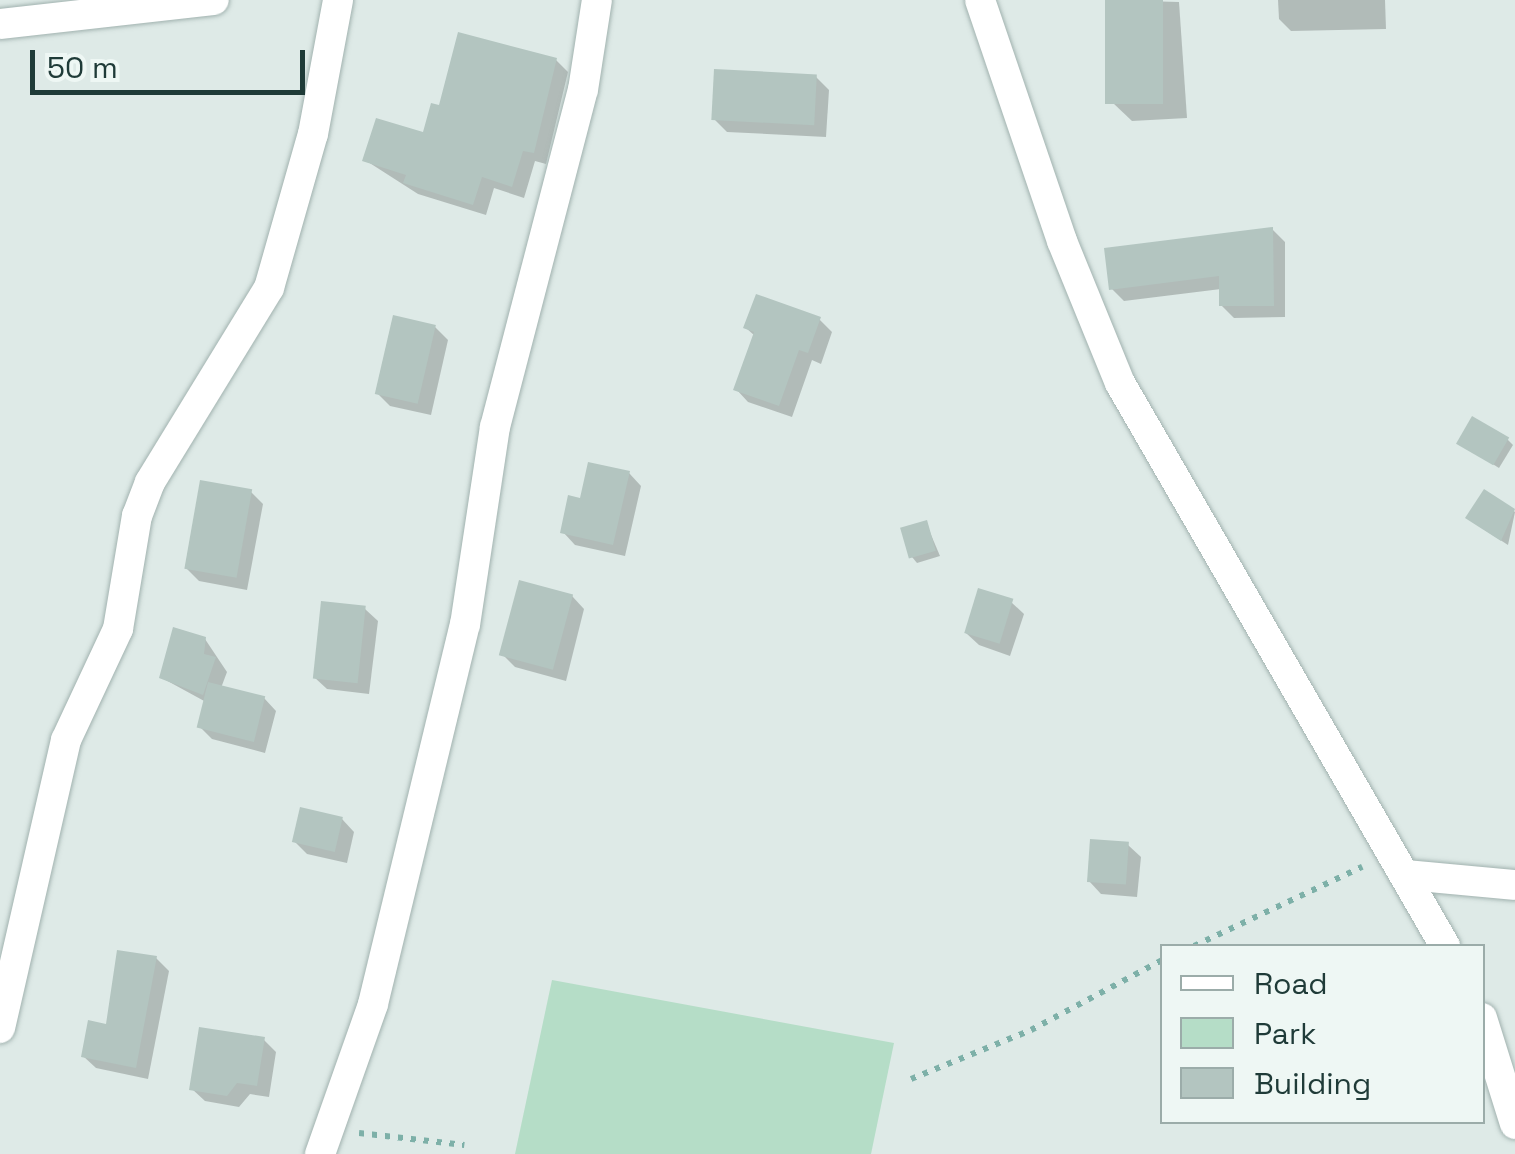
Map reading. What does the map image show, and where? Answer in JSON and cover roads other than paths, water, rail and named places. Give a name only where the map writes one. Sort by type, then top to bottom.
[{"type":"street","points":[[0,24],[214,0]]},
{"type":"street","points":[[0,1028],[66,740],[118,629],[137,516],[150,482],[268,288],[312,134],[338,0]]},
{"type":"street","points":[[324,1142],[373,1004],[465,625],[495,428],[583,90],[596,0]]},
{"type":"street","points":[[980,0],[1069,259],[1120,383],[1444,944]]},
{"type":"street","points":[[1399,864],[1515,885]]},
{"type":"street","points":[[1485,1028],[1515,1124]]}]
